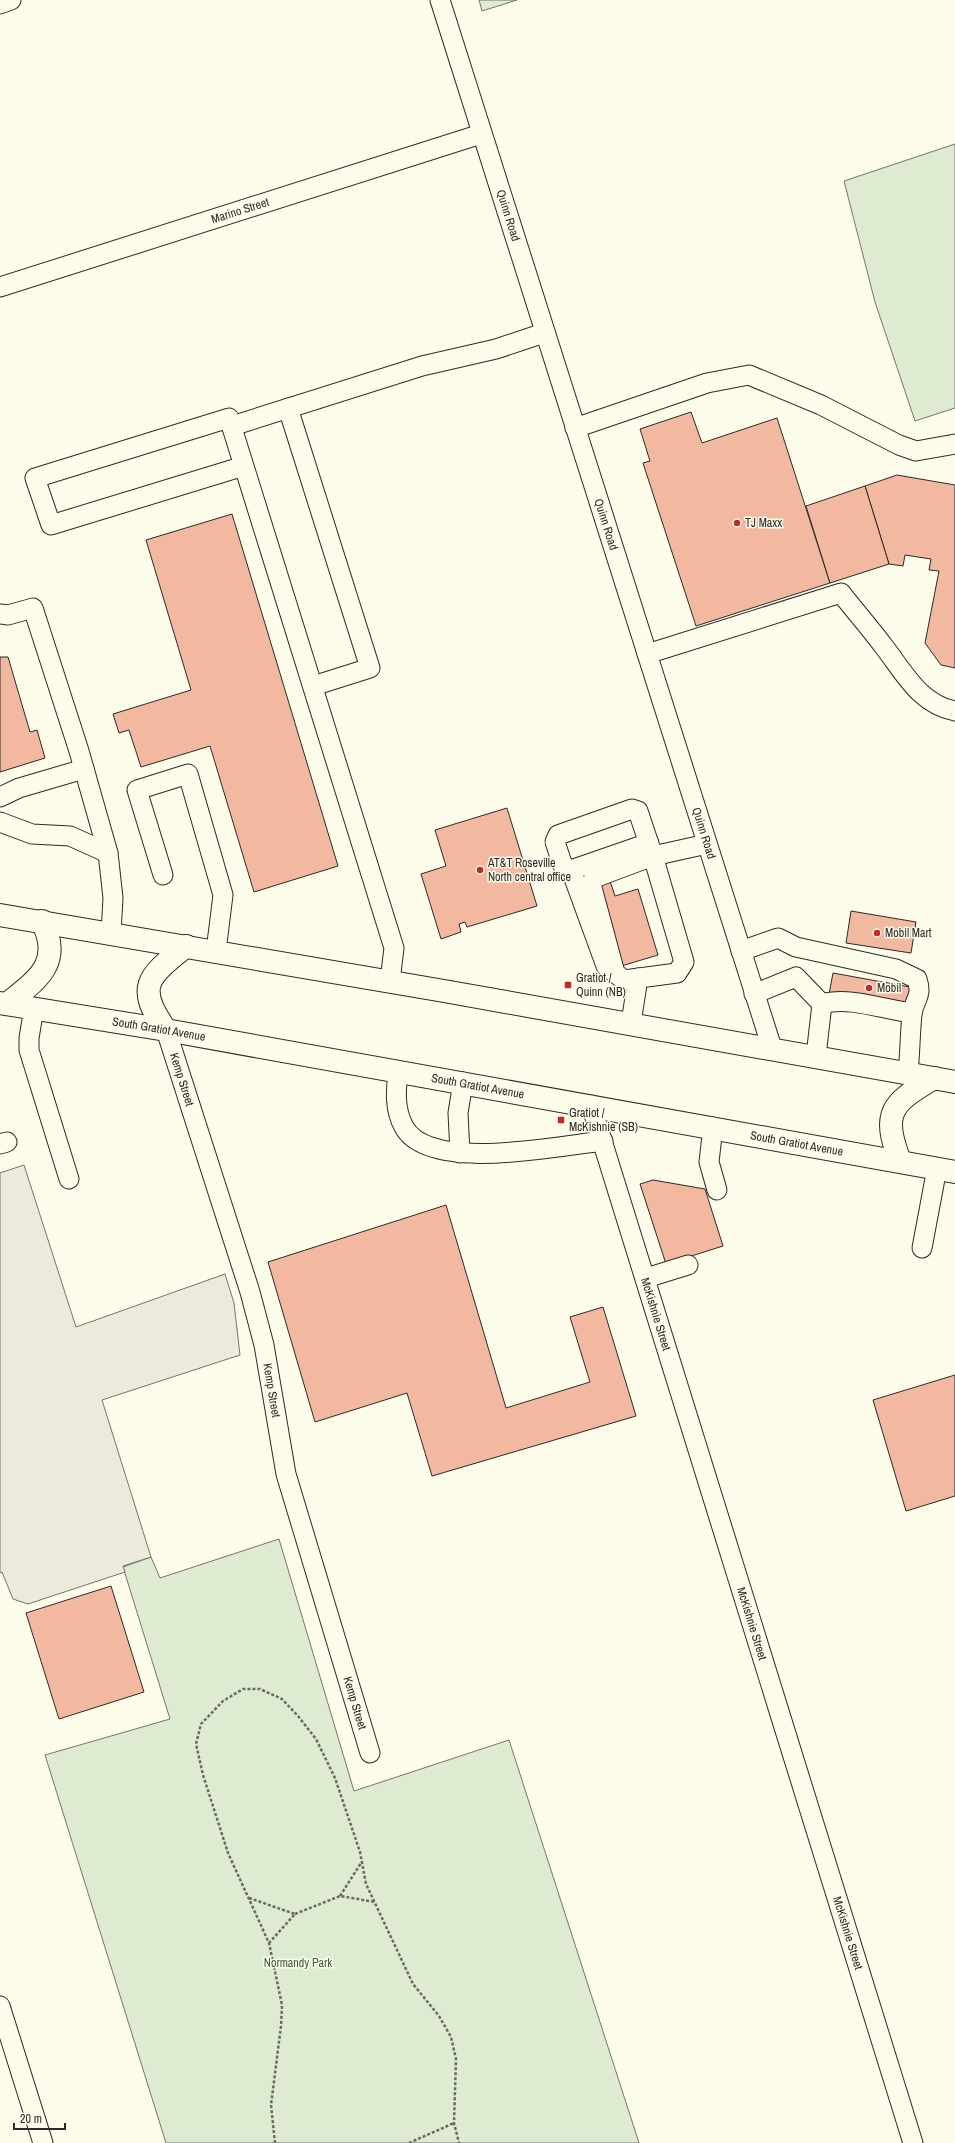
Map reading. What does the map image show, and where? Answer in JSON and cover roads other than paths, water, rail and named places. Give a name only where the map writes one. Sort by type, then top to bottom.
[{"type":"main road","points":[[0,915],[631,1023],[955,1082]]},
{"type":"main road","points":[[4,1003],[30,986],[43,971],[50,959],[50,936],[42,921]]},
{"type":"main road","points":[[166,1030],[153,1011],[148,996],[150,981],[159,968],[186,946]]},
{"type":"main road","name":"South Gratiot Avenue","points":[[4,1003],[463,1082],[946,1170]]},
{"type":"main road","points":[[900,1162],[892,1141],[890,1124],[895,1108],[904,1096],[934,1078]]},
{"type":"street","points":[[0,4],[11,0]]},
{"type":"street","name":"Quinn Road","points":[[440,0],[544,333],[772,1048]]},
{"type":"street","name":"Marino Street","points":[[0,287],[481,134]]},
{"type":"street","points":[[232,426],[422,366],[496,349],[544,333]]},
{"type":"street","points":[[575,428],[707,383],[749,375],[821,405],[899,446],[916,451],[955,444]]},
{"type":"street","points":[[288,408],[370,668],[313,686]]},
{"type":"street","points":[[244,466],[51,525],[36,478],[229,418],[313,686],[394,948],[390,981]]},
{"type":"street","points":[[647,654],[841,593],[884,647],[910,684],[927,700],[944,709],[955,711]]},
{"type":"street","points":[[0,614],[8,615],[33,608],[84,769],[108,853],[113,898],[111,933]]},
{"type":"street","points":[[0,797],[19,788],[84,769]]},
{"type":"street","points":[[163,875],[137,790],[188,774],[223,895],[216,951]]},
{"type":"street","points":[[571,870],[606,966],[624,980],[677,973],[684,962],[651,850],[638,811],[632,810],[558,835],[555,842],[563,866],[571,870],[651,850],[707,844]]},
{"type":"street","points":[[0,822],[32,834],[70,836],[108,853]]},
{"type":"street","points":[[615,973],[591,884],[594,878],[651,850]]},
{"type":"street","points":[[741,951],[778,938],[796,947],[910,974],[917,979],[920,987],[919,999],[912,1013],[908,1073]]},
{"type":"street","points":[[796,947],[796,978],[822,1004]]},
{"type":"street","points":[[631,1023],[638,978]]},
{"type":"street","points":[[754,994],[796,978]]},
{"type":"street","points":[[822,1004],[831,1001],[853,1003],[912,1013]]},
{"type":"street","points":[[816,1056],[822,1004]]},
{"type":"street","points":[[34,1008],[29,1038],[29,1050],[69,1179]]},
{"type":"street","name":"Kemp Street","points":[[166,1030],[250,1292],[264,1345],[286,1474],[370,1753]]},
{"type":"street","points":[[398,1071],[396,1102],[404,1128],[422,1144],[460,1153],[497,1154],[603,1141]]},
{"type":"street","points":[[460,1153],[458,1113],[463,1082]]},
{"type":"street","name":"McKishnie Street","points":[[591,1105],[646,1278],[913,2143]]},
{"type":"street","points":[[713,1127],[709,1162],[717,1190]]},
{"type":"street","points":[[922,1248],[946,1170]]},
{"type":"street","points":[[646,1278],[688,1265]]},
{"type":"street","points":[[0,2006],[43,2143]]},
{"type":"place","name":"TJ Maxx","points":[[737,523]]},
{"type":"place","name":"AT&T Roseville North central office","points":[[480,870]]},
{"type":"place","name":"Mobil Mart","points":[[877,933]]},
{"type":"place","name":"Gratiot / Quinn (NB)","points":[[568,985]]},
{"type":"place","name":"Mobil","points":[[869,988]]},
{"type":"place","name":"Gratiot / McKishnie (SB)","points":[[561,1120]]},
{"type":"park label","name":"Normandy Park","points":[[298,1963]]}]
